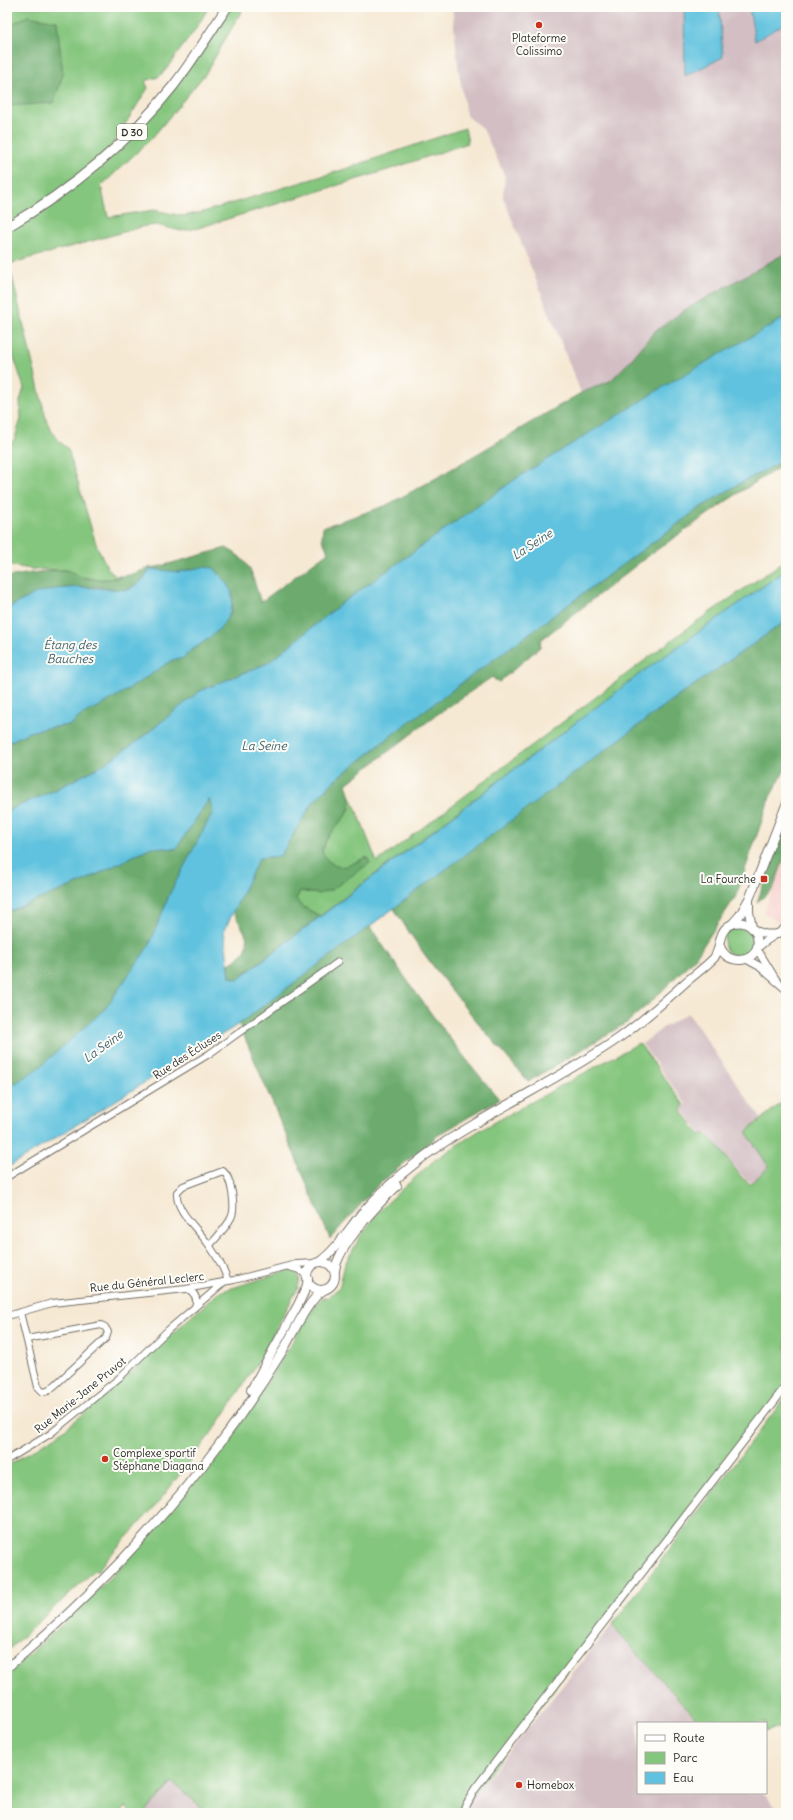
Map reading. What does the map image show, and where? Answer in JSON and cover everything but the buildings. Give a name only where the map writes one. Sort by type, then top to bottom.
[{"type":"main road","name":"D 30","points":[[7,227],[36,210],[83,176],[149,115],[173,85],[227,7]]},
{"type":"main road","points":[[750,897],[749,912],[753,929],[758,940],[756,949],[752,956],[746,960],[737,961],[724,954],[720,946],[720,938],[723,931],[740,915],[750,897],[786,805]]},
{"type":"main road","points":[[732,924],[743,923],[753,929]]},
{"type":"main road","points":[[7,1662],[59,1617],[112,1566],[146,1529],[197,1467],[228,1426],[254,1385],[305,1291],[309,1269],[327,1256],[362,1213],[385,1189],[418,1161],[447,1141],[623,1035],[657,1008],[711,961],[720,946]]},
{"type":"main road","points":[[7,1668],[51,1630],[93,1590],[185,1489],[239,1417],[282,1353],[312,1301],[333,1284],[336,1278],[335,1266],[341,1256],[365,1221],[390,1193],[419,1166],[460,1137],[624,1039],[660,1012],[713,964],[730,958]]},
{"type":"main road","points":[[317,1262],[328,1264],[335,1271]]},
{"type":"main road","points":[[307,1278],[314,1288],[324,1290]]},
{"type":"street","points":[[776,980],[756,949],[786,927]]},
{"type":"street","points":[[753,929],[766,934],[777,934]]},
{"type":"street","points":[[746,960],[759,966],[786,989]]},
{"type":"street","name":"Rue des Écluses","points":[[7,1177],[209,1054],[338,962]]},
{"type":"street","points":[[210,1245],[228,1223],[233,1214],[233,1194],[228,1177],[223,1171],[183,1186],[177,1192],[177,1200],[188,1219],[210,1245],[226,1282]]},
{"type":"street","name":"Rue du Général Leclerc","points":[[7,1316],[71,1300],[188,1289],[226,1282],[299,1264],[317,1262]]},
{"type":"street","points":[[290,1267],[300,1270],[307,1278]]},
{"type":"street","name":"Rue Marie-Jane Pruvot","points":[[7,1460],[50,1434],[119,1378],[168,1330],[226,1282]]},
{"type":"street","points":[[188,1289],[196,1297],[195,1307]]},
{"type":"street","points":[[20,1312],[38,1388],[45,1392],[54,1386],[106,1338],[108,1332],[105,1327],[101,1325],[27,1338]]},
{"type":"street","points":[[462,1813],[476,1789],[508,1746],[786,1386]]},
{"type":"shaded area","points":[[452,7],[786,7],[786,253],[686,309],[654,332],[630,361],[610,381],[581,393],[503,197],[505,176],[483,129],[466,115],[458,65]]},
{"type":"shaded area","points":[[786,854],[786,928],[764,912]]},
{"type":"shaded area","points":[[688,1013],[762,1120],[745,1132],[770,1165],[753,1184],[745,1179],[707,1133],[702,1135],[682,1109],[686,1104],[642,1044],[664,1027]]},
{"type":"shaded area","points":[[612,1625],[698,1722],[637,1722],[637,1794],[764,1794],[781,1813],[459,1813]]},
{"type":"shaded area","points":[[172,1783],[179,1787],[208,1813],[144,1813]]},
{"type":"green space","points":[[7,7],[209,7],[197,27],[164,72],[158,77],[145,81],[148,88],[105,156],[173,85],[227,7],[244,7],[206,73],[151,139],[101,186],[108,217],[154,210],[183,216],[203,212],[342,170],[465,128],[468,143],[391,169],[198,228],[181,231],[157,225],[145,226],[9,264],[46,419],[55,436],[68,449],[96,544],[107,567],[116,576],[123,576],[103,580],[81,577],[67,570],[31,569],[7,565],[7,450],[15,438],[21,419],[20,401],[24,388],[7,336],[7,232],[18,225],[7,230]]},
{"type":"green space","points":[[28,16],[57,21],[63,74],[54,103],[7,106],[7,26]]},
{"type":"green space","points":[[786,253],[786,317],[517,478],[342,603],[268,663],[200,691],[135,743],[101,766],[55,790],[7,811],[7,743],[29,732],[70,725],[83,714],[102,705],[135,685],[172,660],[184,658],[188,652],[209,638],[231,613],[233,597],[228,584],[190,569],[179,572],[150,569],[226,548],[242,559],[251,571],[261,602],[328,552],[322,538],[323,527],[385,506],[431,481],[581,393],[610,381],[630,361],[654,332],[686,309]]},
{"type":"green space","points":[[786,459],[786,463],[737,494],[648,556],[541,640],[540,647],[498,683],[492,677],[435,716],[346,784],[350,796],[350,806],[347,813],[326,841],[322,852],[332,864],[337,866],[348,865],[367,857],[370,863],[331,890],[318,894],[300,891],[296,899],[300,905],[320,916],[237,979],[230,977],[229,964],[239,958],[247,946],[245,934],[233,911],[259,858],[280,856],[313,801],[335,780],[398,730],[698,509],[737,485]]},
{"type":"green space","points":[[786,560],[786,570],[645,670],[320,916],[300,905],[296,899],[300,891],[318,894],[362,859],[345,867],[340,867],[330,863],[322,852],[329,833],[350,809],[351,796],[377,862],[693,624]]},
{"type":"green space","points":[[151,567],[141,581],[131,588],[120,590],[99,587],[62,588],[29,597],[7,609],[7,577],[43,571],[65,570],[91,579],[108,579],[126,576]]},
{"type":"green space","points":[[786,621],[786,768],[770,797],[736,896],[695,958],[654,999],[628,1022],[528,1082],[440,975],[393,907],[667,704]]},
{"type":"green space","points":[[209,799],[213,812],[170,893],[150,944],[105,1009],[41,1067],[7,1089],[7,912],[82,882],[151,847],[176,849]]},
{"type":"green space","points":[[786,822],[786,854],[773,889],[757,902]]},
{"type":"green space","points":[[369,925],[432,1014],[499,1099],[437,1136],[378,1185],[330,1239],[239,1024]]},
{"type":"green space","points":[[739,927],[750,931],[754,942],[750,953],[739,957],[728,953],[724,942],[728,931]]},
{"type":"green space","points":[[639,1043],[684,1105],[681,1110],[700,1135],[705,1133],[718,1146],[742,1178],[750,1184],[769,1167],[746,1132],[781,1103],[786,1110],[786,1386],[459,1813],[207,1813],[179,1787],[172,1783],[144,1813],[131,1813],[126,1806],[121,1813],[7,1813],[7,1673],[57,1629],[105,1582],[150,1534],[216,1458],[256,1401],[317,1303],[322,1298],[327,1298],[339,1288],[345,1264],[360,1237],[380,1210],[436,1159],[477,1132]]},
{"type":"green space","name":"Complexe sportif Stéphane Diagana","points":[[292,1270],[297,1273],[300,1279],[298,1288],[260,1359],[218,1424],[158,1503],[105,1561],[97,1572],[95,1570],[7,1651],[7,1466],[58,1435],[119,1384],[166,1339],[219,1292]]},
{"type":"green space","points":[[786,1396],[786,1724],[767,1732],[767,1722],[699,1722],[612,1625]]},
{"type":"water","points":[[684,7],[719,7],[723,57],[685,76]]},
{"type":"water","points":[[749,7],[786,7],[786,23],[755,41]]},
{"type":"water","name":"La Seine","points":[[786,317],[786,459],[737,485],[698,509],[398,730],[335,780],[313,802],[280,856],[259,858],[224,931],[230,977],[238,979],[645,670],[786,570],[786,621],[667,704],[239,1024],[7,1168],[7,1089],[41,1066],[105,1009],[150,944],[170,893],[213,812],[209,799],[176,849],[151,847],[82,882],[7,912],[7,811],[55,790],[101,766],[135,743],[200,691],[268,663],[342,603],[517,478],[673,381]]},
{"type":"water","name":"Étang des Bauches","points":[[202,567],[214,568],[228,584],[231,592],[232,600],[229,614],[214,634],[192,650],[184,658],[172,660],[135,685],[102,705],[83,714],[70,725],[29,732],[7,743],[7,609],[36,593],[79,587],[128,590],[143,580],[150,569],[179,572]]},
{"type":"place","name":"Plateforme Colissimo","points":[[539,25]]},
{"type":"place","name":"La Fourche","points":[[764,879]]},
{"type":"place","name":"Complexe sportif Stéphane Diagana","points":[[105,1459]]},
{"type":"place","name":"Homebox","points":[[519,1785]]}]
